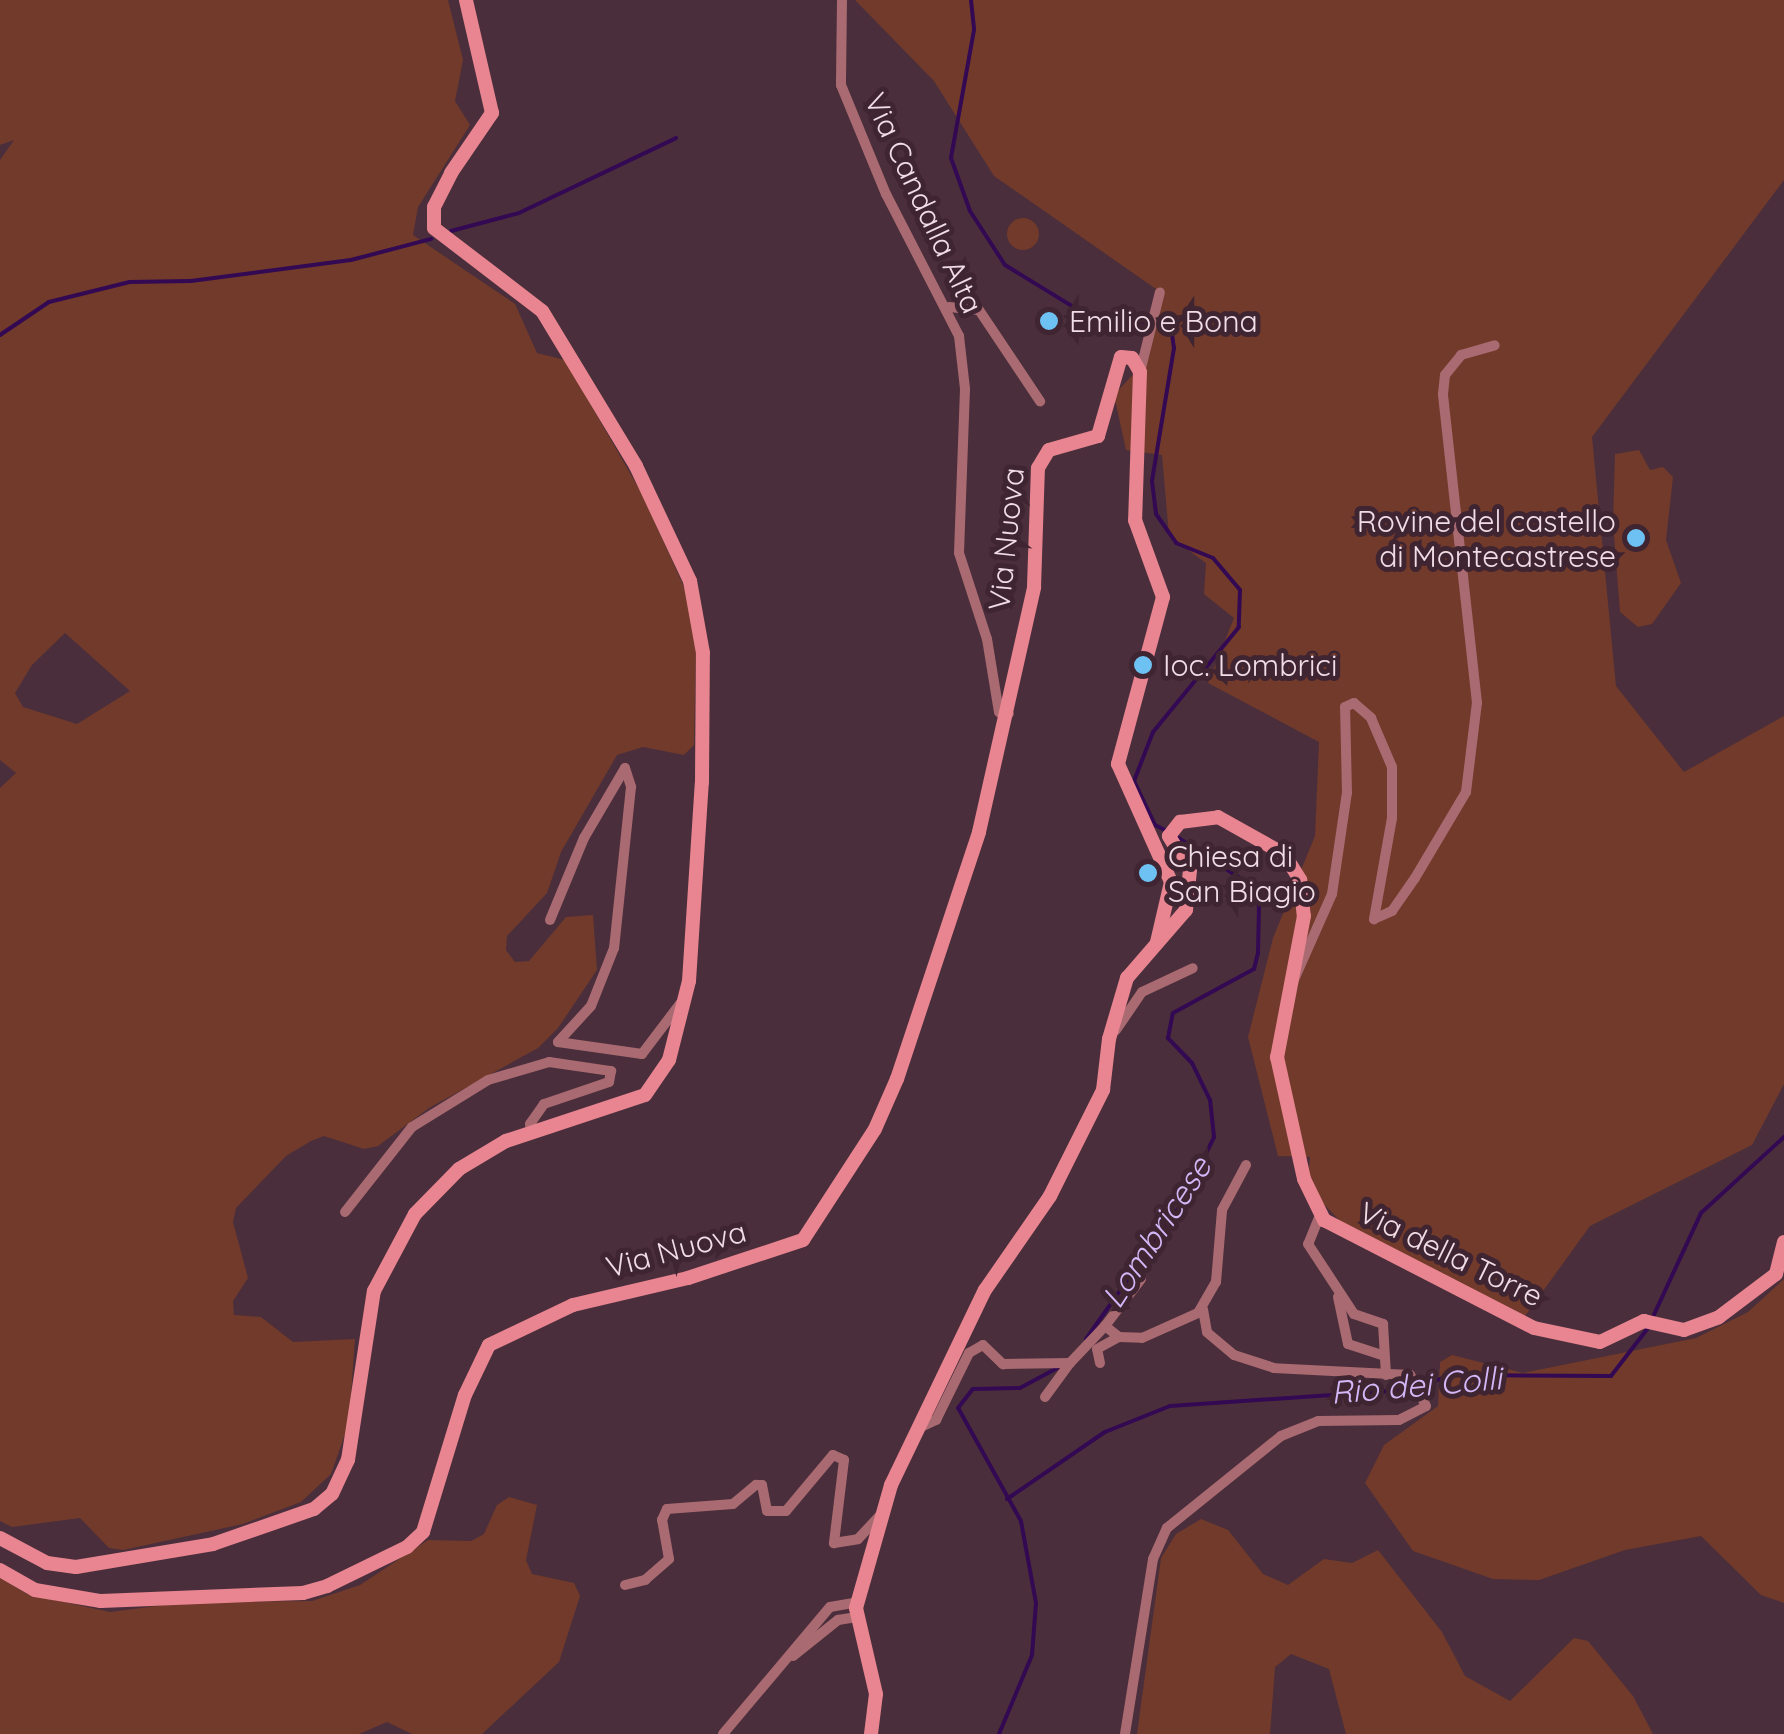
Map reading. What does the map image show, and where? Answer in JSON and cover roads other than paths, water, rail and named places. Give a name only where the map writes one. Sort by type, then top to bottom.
[{"type":"street","points":[[0,1538],[48,1563],[89,1566],[212,1544],[314,1509],[332,1494],[348,1460],[374,1291],[415,1214],[458,1169],[532,1133],[645,1095],[669,1060],[688,990],[705,690],[690,581],[636,466],[542,310],[434,228],[434,207],[450,173],[492,114],[466,0]]},
{"type":"street","name":"Via Candalla Alta","points":[[842,0],[841,85],[892,207],[950,306],[966,390],[959,553],[987,639],[999,712],[1009,714]]},
{"type":"street","points":[[871,1734],[876,1694],[857,1610],[882,1513],[985,1290],[1041,1212],[1102,1090],[1109,1039],[1127,978],[1157,942],[1172,882],[1118,764],[1163,597],[1135,520],[1140,372],[1152,340],[1160,292]]},
{"type":"street","points":[[950,306],[979,310],[1040,401]]},
{"type":"street","points":[[1292,983],[1332,894],[1347,793],[1344,706],[1354,703],[1371,718],[1392,767],[1392,818],[1374,919],[1392,911],[1416,878],[1466,792],[1477,704],[1443,394],[1445,375],[1461,355],[1495,346]]},
{"type":"street","name":"Via Nuova","points":[[0,1570],[34,1590],[101,1601],[303,1593],[327,1586],[407,1547],[423,1532],[472,1377],[489,1345],[573,1305],[688,1278],[803,1240],[876,1128],[903,1064],[939,938],[979,832],[1009,714],[1034,588],[1038,468],[1049,450],[1098,436],[1121,357],[1132,358],[1140,372]]},
{"type":"street","points":[[550,920],[584,838],[625,768],[631,787],[614,948],[591,1006],[558,1042],[642,1054],[688,990]]},
{"type":"street","name":"Via della Torre","points":[[1157,942],[1180,922],[1190,899],[1190,870],[1170,836],[1180,822],[1218,817],[1284,854],[1300,880],[1304,916],[1277,1057],[1304,1179],[1320,1215],[1355,1240],[1534,1328],[1600,1342],[1644,1321],[1684,1330],[1762,1289],[1776,1274],[1784,1242]]},
{"type":"street","points":[[1109,1039],[1142,992],[1194,968]]},
{"type":"street","points":[[346,1212],[412,1127],[488,1080],[549,1062],[611,1071],[608,1082],[544,1104],[530,1124],[532,1133]]},
{"type":"street","points":[[1100,1363],[1097,1349],[1119,1337],[1142,1338],[1202,1309],[1216,1282],[1222,1210],[1246,1164]]},
{"type":"street","points":[[1320,1215],[1308,1244],[1338,1297],[1348,1344],[1384,1356]]},
{"type":"street","points":[[1045,1397],[1141,1279]]},
{"type":"street","points":[[1338,1297],[1366,1322],[1383,1324],[1386,1375]]},
{"type":"street","points":[[1126,1734],[1153,1559],[1167,1528],[1281,1436],[1318,1422],[1398,1420],[1426,1406],[1416,1382],[1400,1372],[1386,1375],[1259,1364],[1207,1332],[1202,1309]]},
{"type":"street","points":[[1105,1326],[1119,1337]]},
{"type":"street","points":[[921,1427],[936,1420],[969,1353],[982,1345],[1003,1364],[1070,1363]]},
{"type":"street","points":[[626,1585],[645,1580],[668,1559],[662,1520],[667,1508],[733,1504],[756,1485],[762,1486],[768,1512],[786,1511],[833,1455],[844,1460],[834,1543],[858,1540],[882,1513]]},
{"type":"street","points":[[723,1734],[790,1656],[810,1648],[838,1620],[857,1610]]},
{"type":"waterway","name":"Lombricese","points":[[971,0],[974,30],[951,158],[970,211],[1005,265],[1103,325],[1170,320],[1174,348],[1152,481],[1156,514],[1176,543],[1213,558],[1240,590],[1239,627],[1153,732],[1134,781],[1155,825],[1169,832]]},
{"type":"waterway","points":[[451,231],[519,213],[676,138]]},
{"type":"waterway","points":[[0,335],[49,302],[130,282],[191,281],[351,260],[431,239]]},
{"type":"waterway","name":"Lombricese","points":[[1086,1339],[1182,1203],[1214,1137],[1210,1100],[1192,1063],[1168,1038],[1173,1013],[1254,969],[1258,953],[1259,906],[1249,884],[1177,837]]},
{"type":"waterway","name":"Rio dei Colli","points":[[1652,1319],[1701,1213],[1784,1137]]},
{"type":"waterway","name":"Rio dei Colli","points":[[1007,1499],[1105,1432],[1170,1406],[1405,1390],[1453,1375],[1611,1376],[1648,1328]]},
{"type":"waterway","name":"Lombricese","points":[[999,1734],[1032,1655],[1036,1603],[1021,1521],[958,1408],[973,1389],[1020,1388],[1059,1367]]},
{"type":"place","name":"Emilio e Bona","points":[[1049,321]]},
{"type":"place","name":"Rovine del castello di Montecastrese","points":[[1636,538]]},
{"type":"place","name":"Ioc. Lombrici","points":[[1143,665]]},
{"type":"place","name":"Chiesa di San Biagio","points":[[1148,873]]}]
